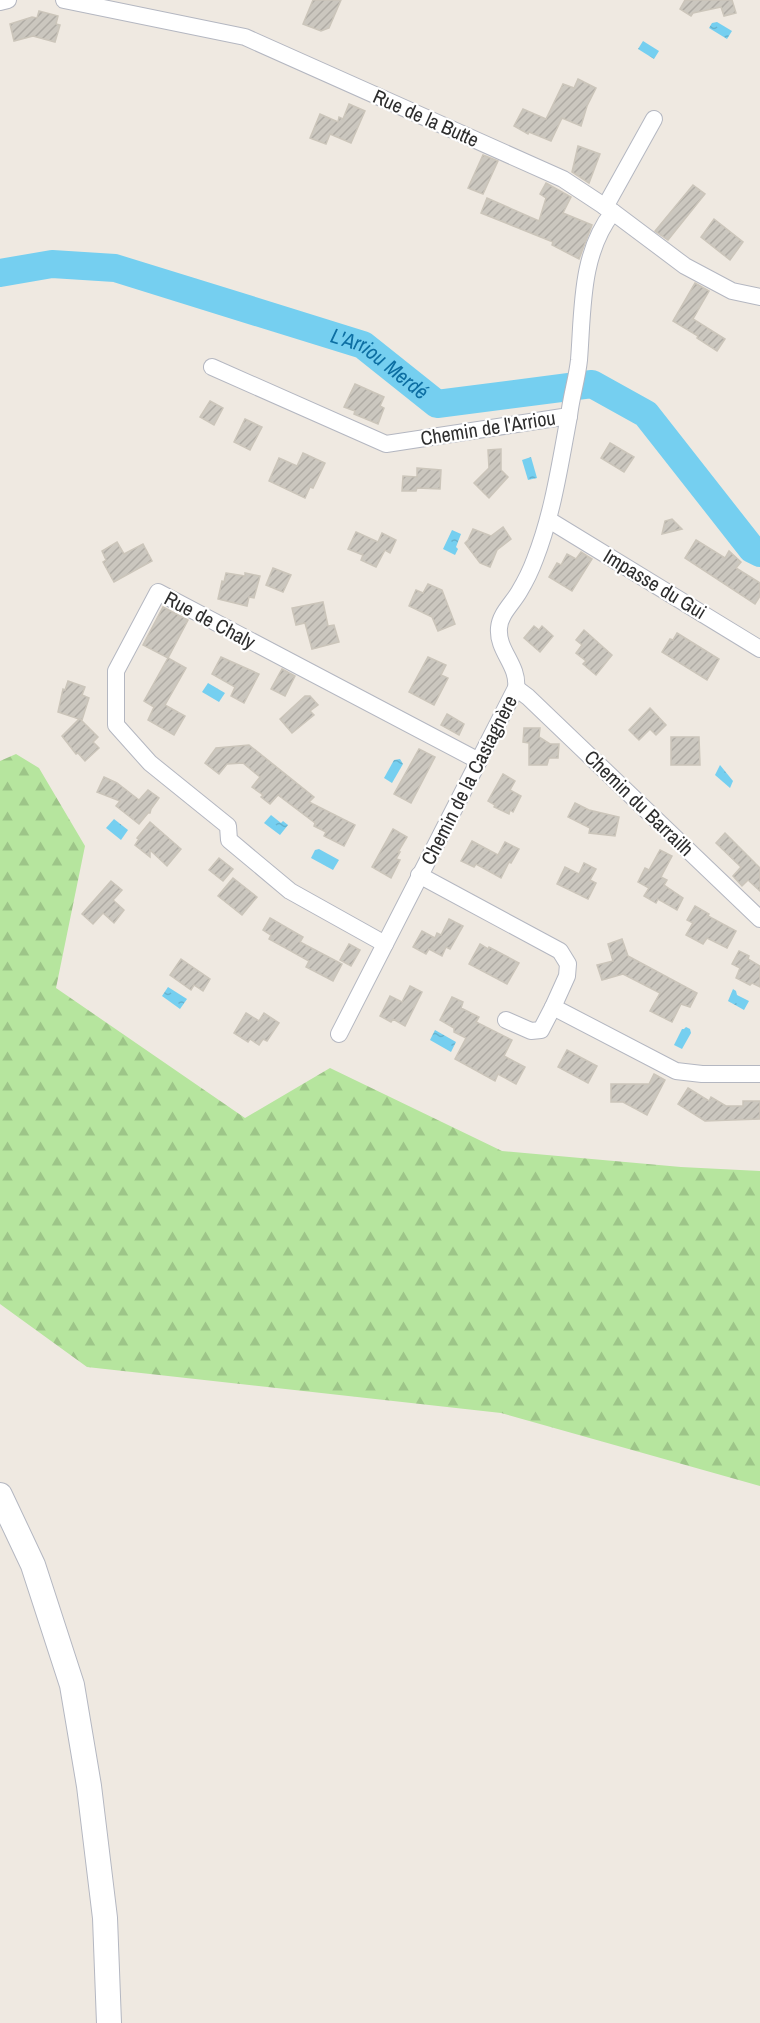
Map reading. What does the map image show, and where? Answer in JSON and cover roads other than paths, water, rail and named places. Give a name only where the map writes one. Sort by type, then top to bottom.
[{"type":"main road","points":[[0,1495],[33,1565],[72,1685],[89,1786],[105,1918],[109,2023]]},
{"type":"main road","points":[[89,1786],[96,2023]]},
{"type":"street","points":[[0,2],[8,0]]},
{"type":"street","name":"Rue de la Butte","points":[[64,0],[245,37],[562,179],[609,209],[685,266],[732,291],[760,297]]},
{"type":"street","name":"Chemin de l'Arriou","points":[[212,367],[386,444],[569,412],[578,363],[584,283],[593,251],[609,209],[654,119]]},
{"type":"street","name":"Chemin de la Castagnère","points":[[339,1034],[516,688],[518,678],[500,641],[499,627],[502,616],[519,593],[534,561],[549,520],[569,412]]},
{"type":"street","name":"Impasse du Gui","points":[[549,520],[760,649]]},
{"type":"street","name":"Rue de Chaly","points":[[385,944],[290,891],[229,840],[228,826],[150,763],[116,724],[116,671],[158,592],[479,761]]},
{"type":"street","name":"Chemin du Barrailh","points":[[516,688],[537,705],[760,919]]},
{"type":"street","points":[[419,875],[560,951],[568,964],[567,976],[541,1030],[531,1031],[506,1020]]},
{"type":"street","points":[[553,1007],[676,1071],[702,1074],[760,1074]]},
{"type":"water","points":[[717,22],[732,31],[727,39],[709,28],[712,23]]},
{"type":"water","points":[[643,41],[659,51],[654,59],[638,49]]},
{"type":"water","points":[[531,457],[537,478],[528,480],[522,460]]},
{"type":"water","points":[[452,530],[461,534],[455,555],[443,549]]},
{"type":"water","points":[[208,683],[225,693],[219,702],[202,692]]},
{"type":"water","points":[[400,759],[403,764],[392,783],[384,778],[394,760]]},
{"type":"water","points":[[720,765],[733,781],[730,788],[715,775]]},
{"type":"water","points":[[271,815],[281,823],[283,821],[288,825],[280,835],[264,823]]},
{"type":"water","points":[[114,819],[128,830],[121,840],[106,828]]},
{"type":"water","points":[[319,849],[339,860],[333,870],[311,858],[315,850]]},
{"type":"water","points":[[168,987],[187,999],[180,1009],[162,996]]},
{"type":"water","points":[[733,989],[737,995],[749,1001],[744,1010],[728,1001]]},
{"type":"water","points":[[686,1027],[691,1033],[682,1049],[674,1045],[682,1029]]},
{"type":"water","points":[[435,1030],[456,1042],[451,1052],[430,1040]]},
{"type":"waterway","name":"L'Arriou Merdé","points":[[0,273],[52,264],[115,268],[363,345],[437,404],[592,384],[646,414],[752,549],[760,553]]}]
